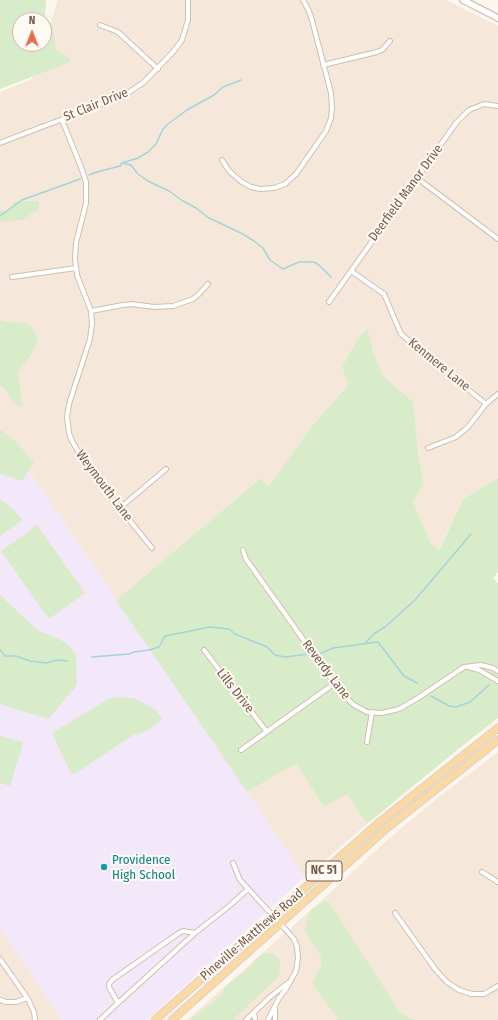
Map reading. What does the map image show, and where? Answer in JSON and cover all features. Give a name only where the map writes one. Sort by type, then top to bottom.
[{"type":"main road","name":"Pineville-Matthews Road","points":[[172,1020],[381,821],[498,728]]},
{"type":"main road","name":"Pineville-Matthews Road","points":[[155,1020],[387,828],[498,740]]},
{"type":"street","name":"St Clair Drive","points":[[0,143],[123,96],[143,83],[173,52],[184,35],[188,20],[188,0]]},
{"type":"street","points":[[222,160],[232,174],[242,182],[255,188],[274,188],[291,180],[322,139],[330,122],[332,102],[312,20],[303,0]]},
{"type":"street","points":[[463,0],[498,18]]},
{"type":"street","points":[[100,25],[118,32],[158,69]]},
{"type":"street","points":[[323,65],[377,52],[387,46],[390,41]]},
{"type":"street","name":"Deerfield Manor Drive","points":[[329,302],[456,123],[469,110],[484,104],[498,106]]},
{"type":"street","name":"Weymouth Lane","points":[[62,120],[86,182],[86,203],[75,248],[76,268],[91,311],[92,324],[90,339],[69,404],[67,422],[72,441],[89,470],[152,548]]},
{"type":"street","points":[[417,178],[498,239]]},
{"type":"street","points":[[12,277],[76,268]]},
{"type":"street","name":"Kenmere Lane","points":[[351,271],[384,294],[401,334],[486,404]]},
{"type":"street","points":[[91,311],[132,304],[154,307],[173,306],[193,299],[208,284]]},
{"type":"street","points":[[428,448],[456,437],[468,427],[486,404],[498,394]]},
{"type":"street","points":[[120,508],[166,469]]},
{"type":"street","name":"Reverdy Lane","points":[[243,550],[246,558],[342,694],[354,705],[367,712],[382,713],[399,709],[464,667]]},
{"type":"street","name":"Lills Drive","points":[[204,650],[266,732]]},
{"type":"street","points":[[464,667],[481,665],[498,671]]},
{"type":"street","points":[[464,667],[479,670],[498,681]]},
{"type":"street","points":[[241,750],[335,683]]},
{"type":"street","points":[[366,742],[372,712]]},
{"type":"street","points":[[233,863],[236,874],[248,889],[294,939],[298,953],[296,971],[268,1020]]},
{"type":"street","points":[[482,872],[498,882]]},
{"type":"street","points":[[100,1020],[195,933],[248,889]]},
{"type":"street","points":[[395,913],[435,969],[447,982],[459,990],[472,994],[484,994],[498,986]]},
{"type":"street","points":[[118,1003],[110,990],[109,984],[112,980],[179,933],[183,931],[195,933]]},
{"type":"street","points":[[0,959],[27,998],[34,1012],[35,1020]]},
{"type":"street","points":[[246,1020],[289,982]]},
{"type":"street","points":[[0,1000],[6,1002],[16,1002],[27,998]]},
{"type":"street","points":[[275,1020],[276,1004]]},
{"type":"street","points":[[254,1012],[255,1020]]},
{"type":"shaded area","points":[[58,0],[446,0],[498,26],[498,478],[463,499],[438,550],[431,544],[413,501],[424,484],[419,459],[413,403],[383,376],[373,351],[366,327],[356,341],[342,367],[348,385],[311,427],[268,487],[261,478],[116,600],[0,428],[0,92],[32,79],[41,52],[52,52],[52,18]]},
{"type":"shaded area","points":[[0,428],[305,877],[147,1020],[62,1020],[0,928]]},
{"type":"shaded area","points":[[498,752],[498,1020],[187,1020],[385,842],[440,796]]},
{"type":"shaded area","points":[[296,764],[324,807],[347,794],[367,824],[305,877],[247,792]]},
{"type":"shaded area","points":[[0,928],[62,1020],[0,1020]]},
{"type":"green space","points":[[0,0],[46,0],[45,12],[12,12],[12,52],[52,52],[52,26],[56,51],[66,55],[71,62],[0,89]]},
{"type":"green space","points":[[16,201],[39,201],[38,210],[21,220],[0,222],[0,210],[9,211]]},
{"type":"green space","points":[[0,320],[26,323],[32,327],[38,338],[34,350],[17,373],[23,406],[18,406],[12,401],[5,389],[0,385]]},
{"type":"green space","points":[[367,327],[373,351],[383,376],[413,402],[419,459],[424,484],[413,501],[431,544],[439,550],[463,499],[498,478],[498,572],[493,578],[498,583],[498,718],[367,824],[347,794],[324,807],[296,764],[247,792],[116,600],[261,478],[268,487],[311,427],[348,385],[342,367],[356,341]]},
{"type":"green space","points":[[0,429],[14,440],[34,462],[22,481],[0,474]]},
{"type":"green space","points":[[0,499],[13,509],[22,520],[0,536]]},
{"type":"green space","points":[[37,525],[85,593],[49,619],[1,551]]},
{"type":"green space","points":[[0,595],[37,630],[65,642],[76,654],[77,685],[48,719],[0,704]]},
{"type":"green space","points":[[110,698],[133,698],[142,702],[154,709],[163,719],[141,734],[133,735],[76,773],[71,774],[52,733]]},
{"type":"green space","points":[[0,736],[23,742],[10,786],[0,783]]},
{"type":"green space","points":[[324,901],[329,902],[401,1014],[414,1020],[339,1020],[312,983],[321,966],[321,956],[308,937],[305,929],[307,918],[311,910]]},
{"type":"green space","points":[[264,953],[273,954],[278,957],[280,964],[279,976],[233,1020],[190,1020],[221,995],[225,987],[246,971],[258,957]]},
{"type":"waterway","points":[[89,175],[120,166],[122,163],[138,158],[148,152],[156,144],[163,129],[168,124],[187,110],[214,95],[223,87],[241,80]]},
{"type":"waterway","points":[[122,163],[131,165],[138,174],[148,181],[169,191],[209,218],[243,234],[254,241],[263,248],[270,260],[283,269],[299,262],[314,262],[331,277]]},
{"type":"waterway","points":[[0,216],[22,200],[80,179]]},
{"type":"waterway","points":[[365,643],[415,600],[471,534]]},
{"type":"waterway","points":[[92,657],[129,654],[149,650],[159,647],[165,636],[210,627],[229,629],[235,634],[267,647],[275,655],[285,657],[310,654]]},
{"type":"waterway","points":[[319,654],[333,648],[378,642],[404,676],[417,683]]},
{"type":"waterway","points":[[0,650],[5,656],[16,656],[30,661],[46,663],[58,660],[67,661]]},
{"type":"waterway","points":[[431,696],[449,706],[456,707],[470,702],[489,685]]},
{"type":"place","name":"Providence High School","points":[[104,867]]}]
